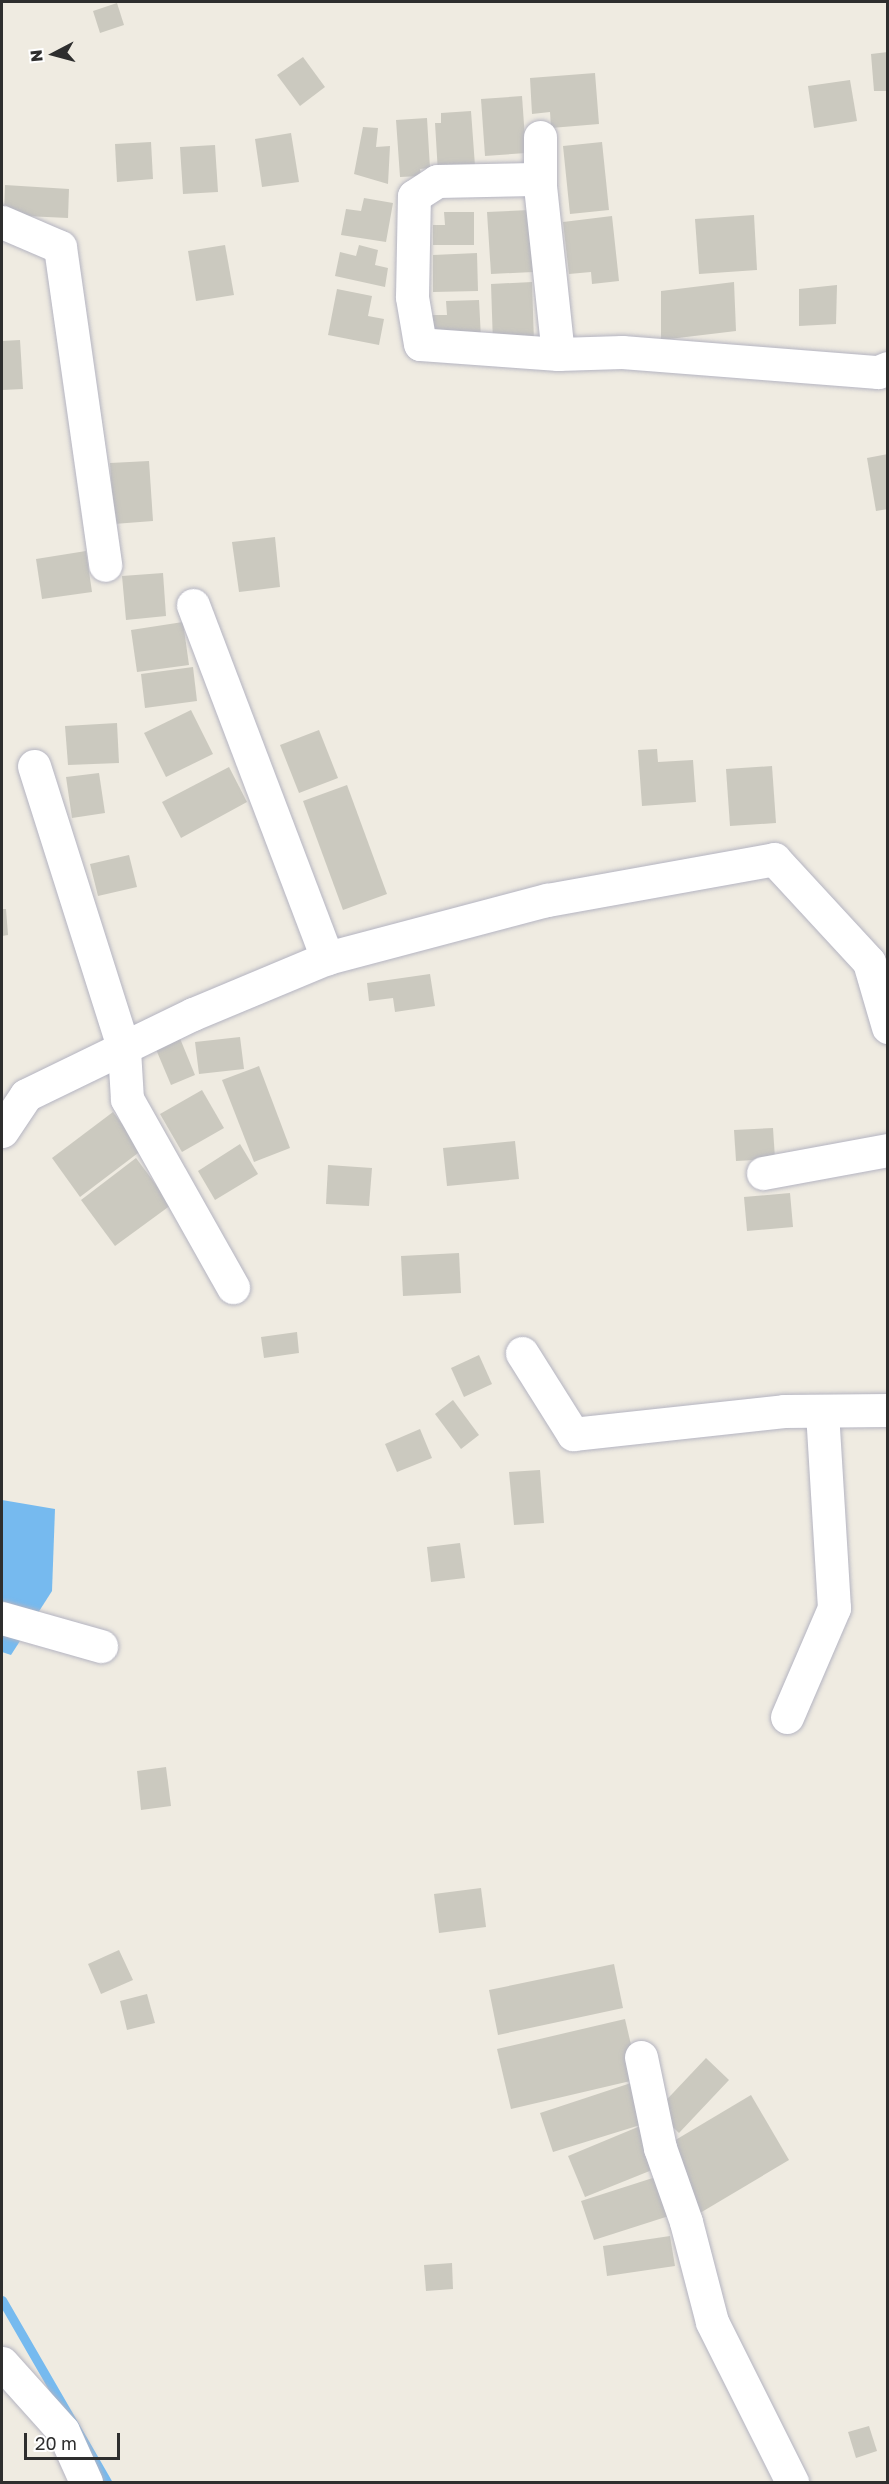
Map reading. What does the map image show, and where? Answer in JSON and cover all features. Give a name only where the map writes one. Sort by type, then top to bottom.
[{"type":"street","points":[[540,136],[540,186],[558,354]]},
{"type":"street","points":[[540,186],[534,179],[437,181],[414,196],[412,297],[420,344],[558,354],[622,352],[878,372],[888,368]]},
{"type":"street","points":[[2,222],[60,247],[105,565]]},
{"type":"street","points":[[193,605],[327,958]]},
{"type":"street","points":[[34,766],[124,1050],[127,1099],[233,1287]]},
{"type":"street","points":[[2,1131],[26,1095],[124,1050],[193,1014],[327,958],[547,900],[774,859],[869,962],[888,1027]]},
{"type":"street","points":[[763,1173],[888,1150]]},
{"type":"street","points":[[522,1353],[573,1434],[822,1411],[888,1410]]},
{"type":"street","points":[[787,1718],[834,1608],[822,1411]]},
{"type":"street","points":[[2,1618],[101,1646]]},
{"type":"street","points":[[641,2057],[660,2148],[686,2222],[712,2322],[792,2482]]},
{"type":"street","points":[[2,2363],[63,2431],[86,2482]]},
{"type":"water","points":[[2,1500],[55,1509],[52,1591],[11,1655],[2,1652]]},
{"type":"building","points":[[117,3],[124,25],[100,33],[93,11]]},
{"type":"building","points":[[888,52],[888,91],[874,91],[871,54]]},
{"type":"building","points":[[303,57],[325,87],[300,106],[277,75]]},
{"type":"building","points":[[595,73],[599,124],[551,128],[550,112],[532,114],[530,78]]},
{"type":"building","points":[[850,80],[857,121],[814,128],[808,86]]},
{"type":"building","points":[[522,96],[526,153],[485,156],[481,99]]},
{"type":"building","points":[[471,111],[475,166],[438,173],[435,123],[441,123],[441,113]]},
{"type":"building","points":[[427,118],[430,168],[420,169],[421,176],[400,177],[396,120]]},
{"type":"building","points":[[363,127],[378,128],[376,147],[390,146],[388,184],[354,174]]},
{"type":"building","points":[[291,133],[299,182],[262,187],[255,139]]},
{"type":"building","points":[[151,142],[153,179],[117,182],[115,144]]},
{"type":"building","points":[[602,142],[609,210],[570,214],[563,146]]},
{"type":"building","points":[[215,145],[218,192],[183,194],[180,147]]},
{"type":"building","points":[[5,185],[69,189],[68,218],[4,215]]},
{"type":"building","points":[[364,198],[393,203],[386,242],[341,235],[346,209],[361,211]]},
{"type":"building","points":[[530,210],[533,272],[491,274],[487,212]]},
{"type":"building","points":[[444,212],[474,212],[474,245],[433,245],[433,225],[445,225]]},
{"type":"building","points":[[754,215],[757,270],[699,274],[695,219]]},
{"type":"building","points":[[612,216],[619,281],[592,284],[591,272],[569,274],[563,222]]},
{"type":"building","points":[[225,245],[234,295],[196,301],[188,251]]},
{"type":"building","points":[[359,245],[378,250],[375,265],[388,268],[385,287],[335,276],[340,252],[356,256]]},
{"type":"building","points":[[477,253],[478,291],[433,292],[433,255]]},
{"type":"building","points":[[532,282],[534,342],[493,344],[491,284]]},
{"type":"building","points":[[734,282],[736,331],[661,340],[661,291]]},
{"type":"building","points":[[837,285],[836,324],[799,326],[799,289]]},
{"type":"building","points":[[337,289],[372,296],[368,316],[384,319],[379,345],[328,335]]},
{"type":"building","points":[[479,300],[481,338],[430,329],[430,315],[447,315],[446,301]]},
{"type":"building","points":[[20,340],[23,389],[2,390],[2,341]]},
{"type":"building","points":[[888,454],[888,509],[876,511],[867,458]]},
{"type":"building","points":[[149,461],[153,521],[114,524],[110,463]]},
{"type":"building","points":[[275,537],[280,587],[239,592],[232,542]]},
{"type":"building","points":[[86,551],[92,592],[42,599],[36,559]]},
{"type":"building","points":[[163,573],[166,616],[126,620],[122,576]]},
{"type":"building","points":[[183,622],[189,665],[137,672],[131,630]]},
{"type":"building","points":[[193,667],[197,701],[145,708],[141,674]]},
{"type":"building","points":[[191,710],[213,754],[166,777],[144,733]]},
{"type":"building","points":[[117,723],[119,763],[68,765],[65,726]]},
{"type":"building","points":[[319,730],[338,778],[299,793],[280,745]]},
{"type":"building","points":[[657,749],[658,762],[693,760],[696,802],[642,806],[638,750]]},
{"type":"building","points":[[772,766],[776,823],[730,826],[726,769]]},
{"type":"building","points":[[229,767],[247,802],[181,838],[162,802]]},
{"type":"building","points":[[99,773],[105,813],[72,818],[66,777]]},
{"type":"building","points":[[347,785],[387,894],[343,910],[303,801]]},
{"type":"building","points":[[129,855],[137,887],[98,896],[90,864]]},
{"type":"building","points":[[2,909],[6,909],[8,935],[2,936]]},
{"type":"building","points":[[430,974],[435,1006],[395,1012],[393,998],[369,1001],[367,983]]},
{"type":"building","points":[[179,1036],[195,1075],[171,1085],[155,1047]]},
{"type":"building","points":[[240,1037],[244,1069],[199,1074],[195,1042]]},
{"type":"building","points":[[259,1066],[290,1148],[254,1162],[222,1080]]},
{"type":"building","points":[[202,1090],[224,1128],[182,1152],[160,1114]]},
{"type":"building","points":[[113,1112],[142,1150],[80,1197],[52,1158]]},
{"type":"building","points":[[773,1128],[775,1159],[736,1161],[734,1130]]},
{"type":"building","points":[[515,1141],[519,1179],[447,1186],[443,1148]]},
{"type":"building","points":[[240,1144],[258,1174],[215,1200],[198,1171]]},
{"type":"building","points":[[136,1158],[171,1205],[115,1246],[81,1200]]},
{"type":"building","points":[[328,1165],[372,1168],[369,1206],[326,1204]]},
{"type":"building","points":[[790,1193],[793,1227],[747,1231],[744,1197]]},
{"type":"building","points":[[459,1253],[461,1293],[403,1296],[401,1256]]},
{"type":"building","points":[[297,1332],[299,1353],[264,1358],[261,1337]]},
{"type":"building","points":[[479,1355],[492,1384],[464,1397],[451,1368]]},
{"type":"building","points":[[453,1400],[479,1435],[461,1449],[435,1414]]},
{"type":"building","points":[[420,1429],[432,1458],[397,1472],[385,1444]]},
{"type":"building","points":[[540,1470],[544,1523],[514,1525],[509,1472]]},
{"type":"building","points":[[460,1543],[465,1578],[431,1582],[427,1547]]},
{"type":"building","points":[[166,1767],[171,1806],[141,1810],[137,1771]]},
{"type":"building","points":[[481,1888],[486,1927],[439,1933],[434,1894]]},
{"type":"building","points":[[119,1950],[133,1980],[101,1994],[88,1964]]},
{"type":"building","points":[[614,1964],[623,2008],[498,2035],[489,1990]]},
{"type":"building","points":[[147,1994],[155,2023],[127,2030],[120,2001]]},
{"type":"building","points":[[625,2019],[639,2079],[511,2109],[497,2049]]},
{"type":"building","points":[[706,2058],[729,2080],[679,2133],[656,2111]]},
{"type":"building","points":[[637,2081],[650,2122],[553,2152],[540,2113]]},
{"type":"building","points":[[751,2095],[789,2160],[700,2213],[662,2148]]},
{"type":"building","points":[[645,2124],[662,2166],[585,2197],[568,2156]]},
{"type":"building","points":[[659,2176],[672,2215],[594,2240],[581,2201]]},
{"type":"building","points":[[670,2236],[675,2266],[607,2276],[603,2246]]},
{"type":"building","points":[[452,2263],[453,2289],[426,2291],[424,2265]]},
{"type":"building","points":[[869,2426],[877,2451],[856,2458],[848,2432]]},
{"type":"waterway","points":[[2,2300],[107,2482]]}]
